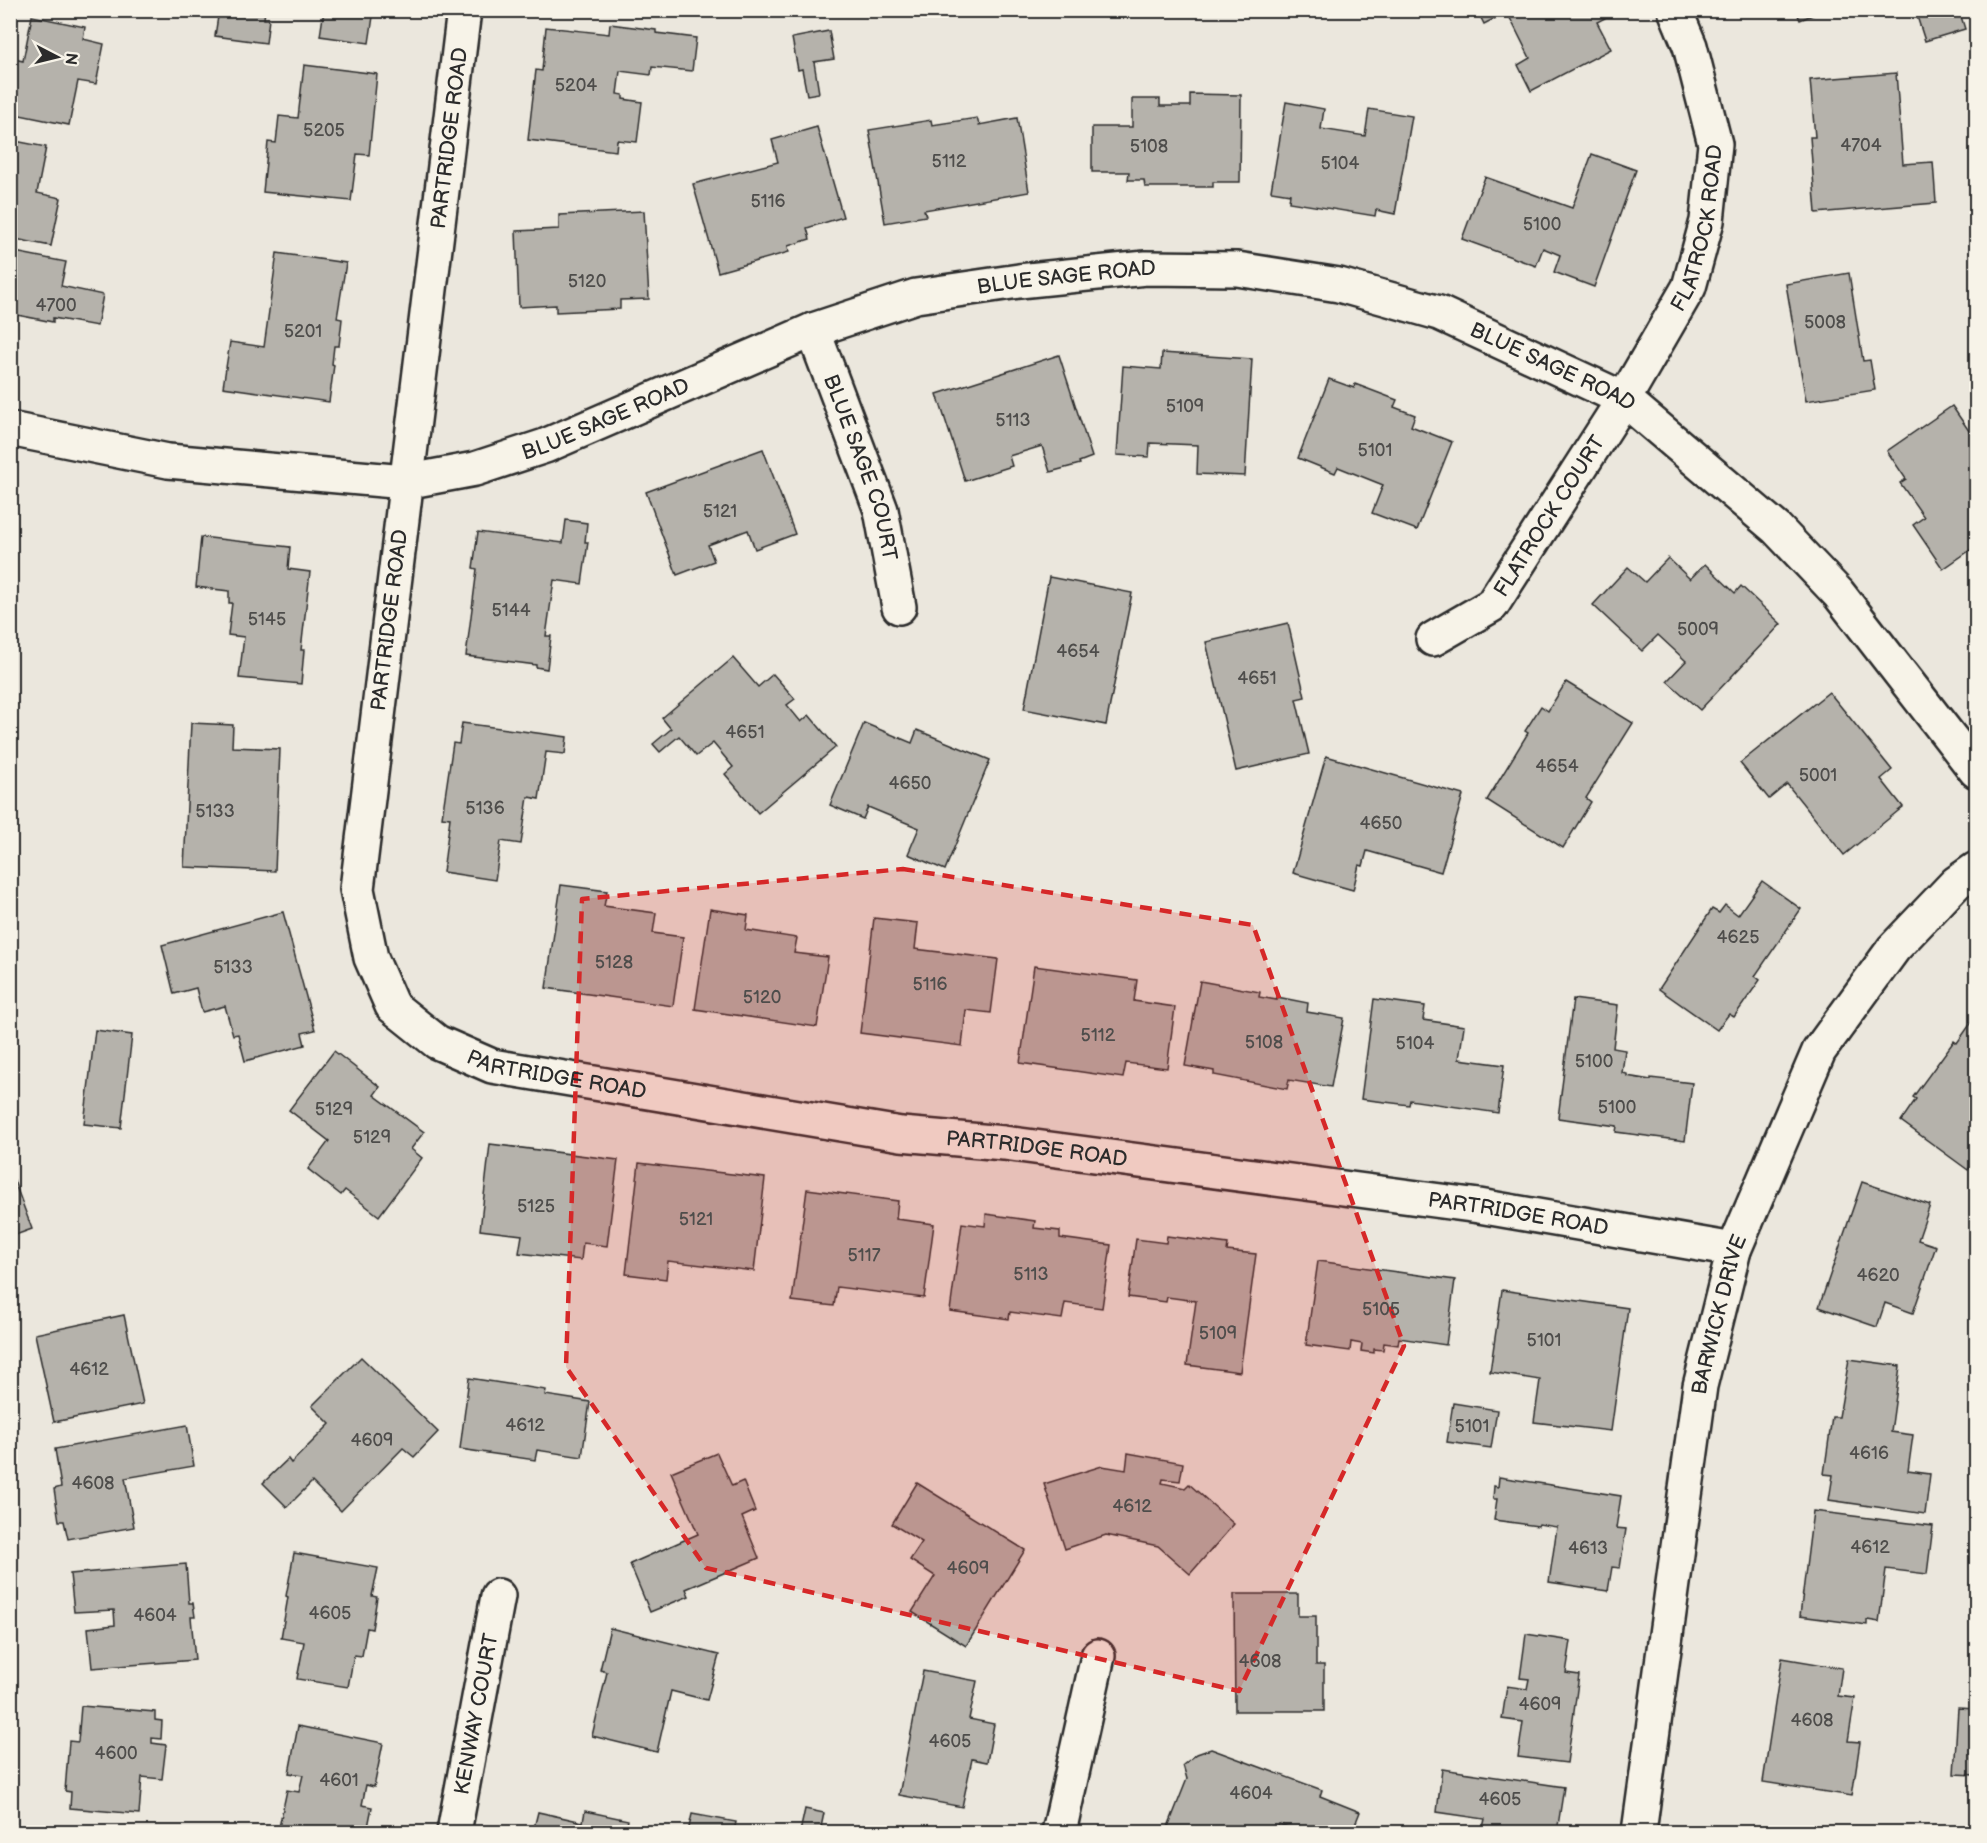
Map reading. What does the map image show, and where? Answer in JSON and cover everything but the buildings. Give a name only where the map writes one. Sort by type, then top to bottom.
[{"type":"street","name":"PARTRIDGE ROAD","points":[[464,10],[357,889],[371,958],[392,1006],[436,1042],[492,1066],[901,1134],[1004,1143],[1467,1205],[1734,1250]]},
{"type":"street","name":"FLATROCK ROAD","points":[[1624,399],[1689,287],[1707,221],[1715,144],[1690,46],[1675,10]]},
{"type":"street","name":"BLUE SAGE ROAD","points":[[10,429],[168,461],[405,482],[476,469],[545,446],[813,330],[916,296],[1019,281],[1146,268],[1237,269],[1339,285],[1440,313],[1624,399],[1777,529],[1838,592],[1977,771]]},
{"type":"street","name":"BLUE SAGE COURT","points":[[813,330],[881,510],[899,607]]},
{"type":"street","name":"FLATROCK COURT","points":[[1433,639],[1492,605],[1624,399]]},
{"type":"street","name":"BARWICK DRIVE","points":[[1639,1833],[1700,1386],[1734,1250],[1819,1051],[1894,948],[1956,884],[1977,869]]},
{"type":"street","name":"KENWAY COURT","points":[[454,1833],[498,1596]]},
{"type":"street","points":[[1059,1833],[1098,1656]]},
{"type":"highlighted area","points":[[903,869],[1253,925],[1404,1346],[1239,1691],[706,1568],[566,1367],[582,899]]}]
